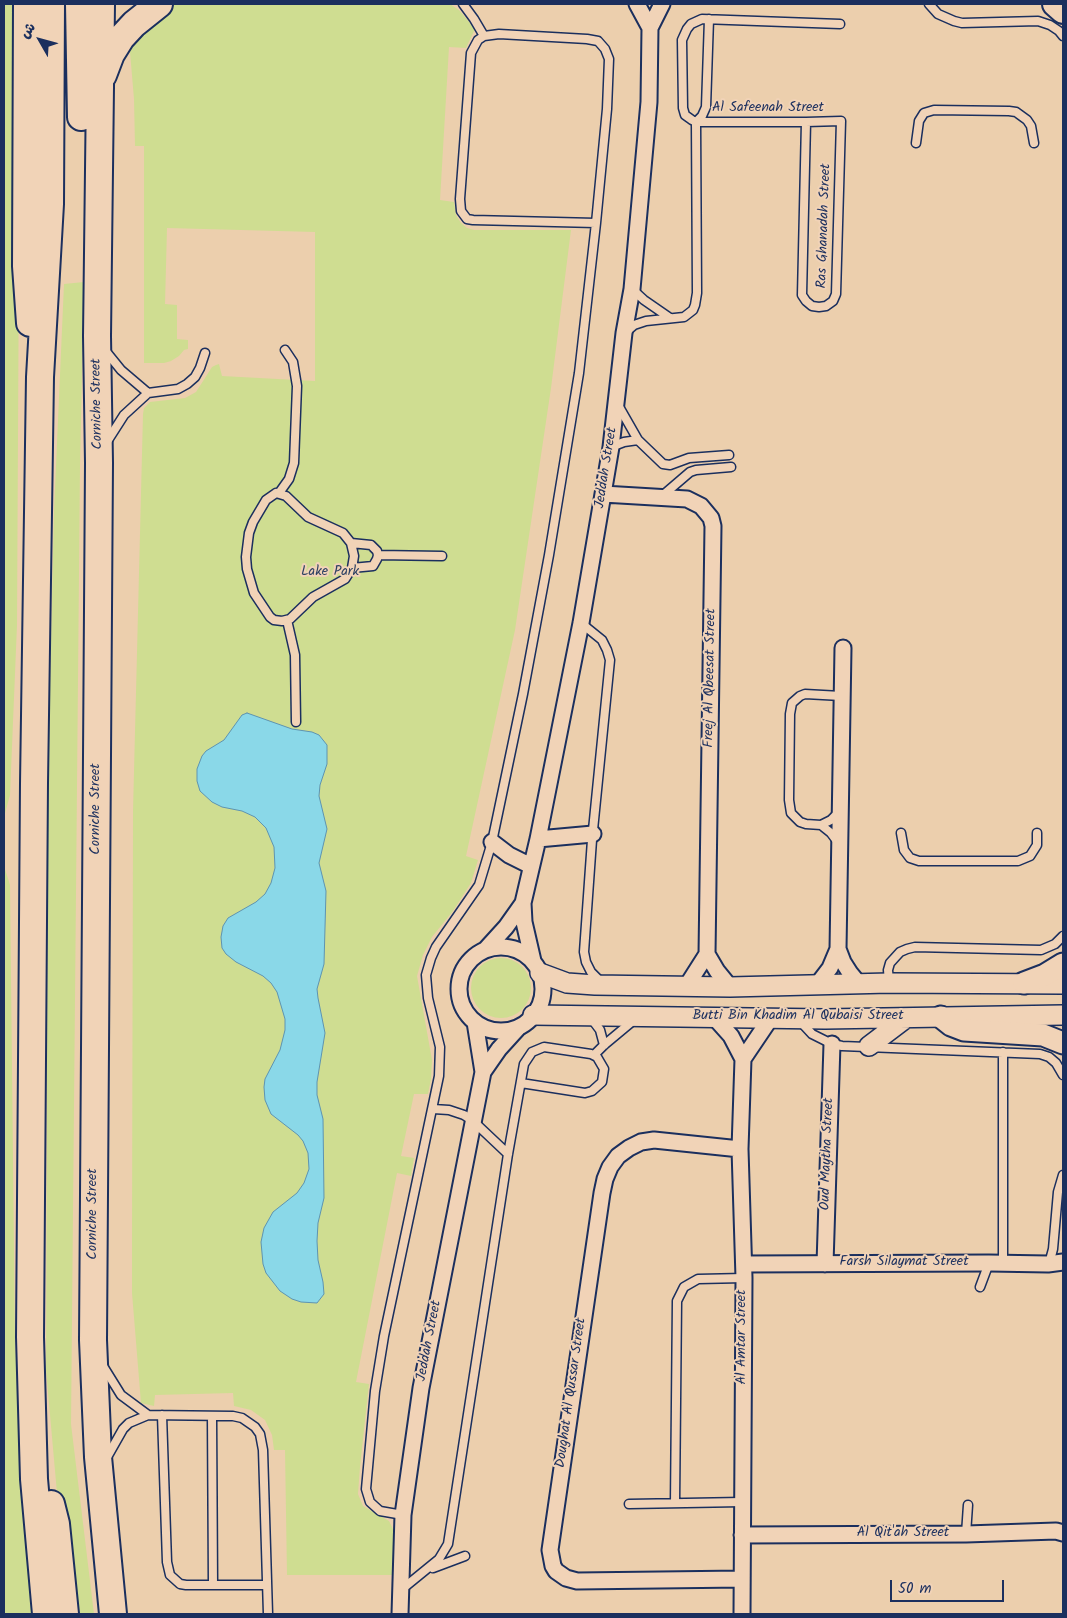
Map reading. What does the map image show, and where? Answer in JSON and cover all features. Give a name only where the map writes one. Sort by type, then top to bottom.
[{"type":"highway","points":[[27,4],[26,266],[29,318],[33,348],[40,377]]},
{"type":"highway","points":[[46,1614],[34,1479],[31,1297],[34,783],[40,377],[50,204],[52,4]]},
{"type":"highway","points":[[80,4],[82,173],[86,189],[98,211]]},
{"type":"highway","name":"Corniche Street","points":[[101,4],[97,336],[99,464],[93,1340],[99,1474],[113,1614]]},
{"type":"highway","points":[[99,90],[104,72],[122,38],[134,24],[159,4]]},
{"type":"highway","points":[[34,1479],[50,1502],[55,1516],[65,1614]]},
{"type":"highway","points":[[110,1578],[117,1604],[123,1614]]},
{"type":"main road","points":[[1055,4],[1063,10]]},
{"type":"main road","points":[[1024,983],[1045,975],[1063,964]]},
{"type":"main road","points":[[940,1017],[951,1026],[964,1030],[1043,1035],[1063,1043]]},
{"type":"street","name":"Jeddah Street","points":[[637,4],[650,28]]},
{"type":"street","name":"Jeddah Street","points":[[536,967],[524,922],[523,903],[538,839],[581,623],[611,447],[624,333],[632,289],[649,102],[650,28],[662,4]]},
{"type":"street","name":"Freej Al Qbeesat Street","points":[[603,494],[687,499],[707,511],[713,526],[707,954]]},
{"type":"street","points":[[843,648],[838,949],[850,974],[859,984]]},
{"type":"street","points":[[538,839],[593,834]]},
{"type":"street","points":[[492,842],[509,855],[531,866]]},
{"type":"street","name":"Jeddah Street","points":[[486,949],[506,927],[523,903]]},
{"type":"street","points":[[536,967],[543,984],[542,995],[539,1006],[526,1021],[508,1030],[496,1031],[485,1028],[467,1015],[459,994],[460,975],[468,962],[476,955],[486,949],[498,946],[511,948],[523,953],[536,967],[566,983],[606,986],[730,987],[889,983],[1063,984]]},
{"type":"street","points":[[817,984],[830,968],[838,949]]},
{"type":"street","points":[[686,987],[707,954],[717,971],[730,987]]},
{"type":"street","name":"Butti Bin Khadim Al Qubaisi Street","points":[[526,1021],[588,1016],[770,1019],[1063,1015]]},
{"type":"street","points":[[714,1017],[730,1036],[743,1059],[770,1019]]},
{"type":"street","points":[[869,1046],[906,1018]]},
{"type":"street","name":"Jeddah Street","points":[[400,1614],[404,1515],[421,1388],[472,1120],[483,1072],[499,1049],[526,1021]]},
{"type":"street","name":"Jeddah Street","points":[[475,1022],[483,1072]]},
{"type":"street","name":"Oud Maytha Street","points":[[825,1264],[832,1044]]},
{"type":"street","name":"Al Amtar Street","points":[[742,1614],[744,1271],[740,1149],[743,1059]]},
{"type":"street","name":"Doughat Al Qussar Street","points":[[740,1149],[654,1140],[641,1142],[618,1156],[604,1179],[550,1550],[553,1566],[556,1571],[566,1578],[577,1581],[742,1579]]},
{"type":"street","name":"Farsh Silaymat Street","points":[[744,1271],[825,1264],[1056,1263]]},
{"type":"street","name":"Al Qit'ah Street","points":[[742,1535],[966,1534],[1047,1531],[1063,1533]]},
{"type":"lane","points":[[463,4],[484,36]]},
{"type":"lane","points":[[929,4],[938,14],[962,23],[1038,21],[1050,25],[1063,36]]},
{"type":"lane","points":[[696,122],[685,115],[682,108],[682,40],[691,24],[702,19],[709,19],[840,24]]},
{"type":"lane","points":[[624,333],[646,321],[684,317],[693,310],[697,300],[696,122],[702,116],[706,107],[709,19]]},
{"type":"lane","points":[[404,1515],[386,1513],[374,1507],[367,1496],[366,1483],[375,1391],[384,1336],[439,1076],[440,1047],[427,992],[428,967],[436,947],[477,890],[492,842],[523,694],[579,373],[596,223],[607,109],[609,59],[606,49],[598,41],[499,34],[484,36],[474,46],[471,53],[460,199],[461,211],[467,219],[472,220],[596,223]]},
{"type":"lane","points":[[916,144],[918,121],[924,113],[934,110],[1016,112],[1027,120],[1031,126],[1034,143]]},
{"type":"lane","name":"Al Safeenah Street","points":[[696,122],[806,122],[840,120]]},
{"type":"lane","name":"Ras Ghanadah Street","points":[[806,122],[802,294],[812,306],[819,307],[826,306],[836,294],[840,120]]},
{"type":"lane","points":[[632,289],[650,305],[670,318]]},
{"type":"lane","points":[[97,336],[108,354],[122,370],[148,393]]},
{"type":"lane","points":[[280,493],[292,471],[295,444],[296,381],[293,362],[285,350]]},
{"type":"lane","points":[[99,464],[113,430],[124,415],[148,393],[178,389],[188,384],[200,368],[205,353]]},
{"type":"lane","points":[[616,401],[638,440],[660,462],[666,465],[689,458],[729,455]]},
{"type":"lane","points":[[611,447],[624,442],[638,440]]},
{"type":"lane","points":[[660,497],[690,472],[730,467]]},
{"type":"lane","points":[[276,493],[286,496],[308,517],[343,533],[351,543],[354,556],[352,568],[345,579],[313,597],[287,620],[274,620],[260,603],[250,581],[246,557],[249,533],[259,510],[269,497],[276,493]]},
{"type":"lane","points":[[351,543],[371,545],[378,555],[373,566],[352,568]]},
{"type":"lane","points":[[378,555],[442,556]]},
{"type":"lane","points":[[287,620],[295,655],[296,722]]},
{"type":"lane","points":[[581,623],[602,640],[610,660],[593,834],[584,952],[591,972],[606,986]]},
{"type":"lane","points":[[839,812],[831,820],[821,825],[806,824],[794,818],[789,806],[790,708],[795,699],[805,694],[841,696]]},
{"type":"lane","points":[[821,825],[839,843]]},
{"type":"lane","points":[[901,833],[904,850],[910,858],[919,861],[1012,862],[1030,856],[1037,845],[1038,833]]},
{"type":"lane","points":[[889,983],[888,970],[890,963],[900,952],[907,949],[915,947],[1034,951],[1048,948],[1063,936]]},
{"type":"lane","points":[[588,1016],[600,1030],[604,1045]]},
{"type":"lane","points":[[594,1055],[639,1016]]},
{"type":"lane","points":[[798,1018],[812,1034],[832,1044],[842,1046],[1040,1054],[1049,1057],[1056,1063],[1063,1075]]},
{"type":"lane","points":[[400,1591],[445,1553],[450,1536],[508,1154],[524,1064],[527,1057],[538,1049],[551,1048],[594,1055],[601,1062],[604,1075],[602,1082],[592,1091],[578,1092],[521,1083]]},
{"type":"lane","points":[[980,1288],[996,1263],[1004,1052]]},
{"type":"lane","points":[[433,1109],[449,1110],[472,1120],[508,1154]]},
{"type":"lane","points":[[1056,1263],[1053,1249],[1058,1192],[1063,1175]]},
{"type":"lane","points":[[675,1503],[676,1302],[684,1287],[690,1282],[744,1271]]},
{"type":"lane","points":[[93,1340],[106,1371],[121,1395],[148,1415]]},
{"type":"lane","points":[[99,1474],[123,1429],[129,1423],[148,1415],[233,1416],[249,1422],[255,1427],[262,1442],[268,1614]]},
{"type":"lane","points":[[162,1416],[168,1569],[170,1575],[180,1584],[186,1585],[267,1585]]},
{"type":"lane","points":[[212,1416],[213,1585]]},
{"type":"lane","points":[[629,1504],[742,1502]]},
{"type":"lane","points":[[966,1534],[968,1505]]},
{"type":"lane","points":[[426,1571],[465,1556]]},
{"type":"green space","points":[[4,4],[18,4],[19,245],[17,625],[10,795],[4,817]]},
{"type":"green space","name":"Lake Park","points":[[169,4],[450,4],[459,10],[475,29],[466,48],[449,47],[440,200],[454,202],[456,215],[461,223],[467,228],[474,230],[571,230],[551,388],[515,630],[466,856],[478,860],[471,883],[453,911],[432,937],[423,955],[417,976],[432,1060],[431,1079],[428,1094],[414,1094],[401,1156],[414,1158],[411,1176],[397,1173],[356,1382],[369,1384],[358,1494],[363,1506],[389,1521],[392,1527],[395,1534],[394,1575],[287,1575],[285,1450],[274,1450],[272,1435],[265,1420],[251,1410],[234,1406],[233,1393],[155,1395],[154,1406],[141,1403],[132,1293],[133,811],[144,408],[150,402],[185,398],[196,392],[212,367],[219,364],[222,376],[315,381],[315,232],[167,228],[165,304],[177,305],[177,339],[188,340],[188,349],[171,361],[144,363],[144,146],[135,146],[130,52],[131,43]]},
{"type":"green space","points":[[84,282],[80,466],[71,1424],[94,1614],[72,1614],[57,1493],[46,1370],[48,772],[54,511],[64,284]]},
{"type":"green space","points":[[4,866],[10,885],[15,1342],[32,1614],[4,1614]]},
{"type":"green space","points":[[501,958],[517,963],[522,967],[526,972],[531,988],[526,1004],[522,1009],[517,1013],[501,1018],[485,1013],[480,1009],[476,1004],[471,988],[476,972],[480,967],[485,963]]},
{"type":"water","points":[[247,713],[292,729],[312,732],[319,735],[327,745],[327,764],[320,785],[319,796],[327,829],[319,863],[326,891],[324,964],[317,989],[325,1033],[317,1082],[317,1095],[323,1119],[324,1198],[318,1223],[317,1241],[324,1294],[317,1303],[301,1302],[292,1299],[280,1291],[266,1273],[263,1264],[261,1242],[264,1228],[273,1212],[297,1193],[304,1183],[309,1169],[308,1153],[303,1141],[271,1114],[265,1100],[265,1079],[280,1050],[285,1030],[285,1019],[277,992],[271,983],[263,976],[236,962],[222,948],[223,926],[228,918],[256,902],[265,894],[271,883],[275,868],[274,847],[266,828],[255,817],[212,802],[200,791],[197,781],[197,769],[202,756],[206,751],[224,740],[242,715]]}]
